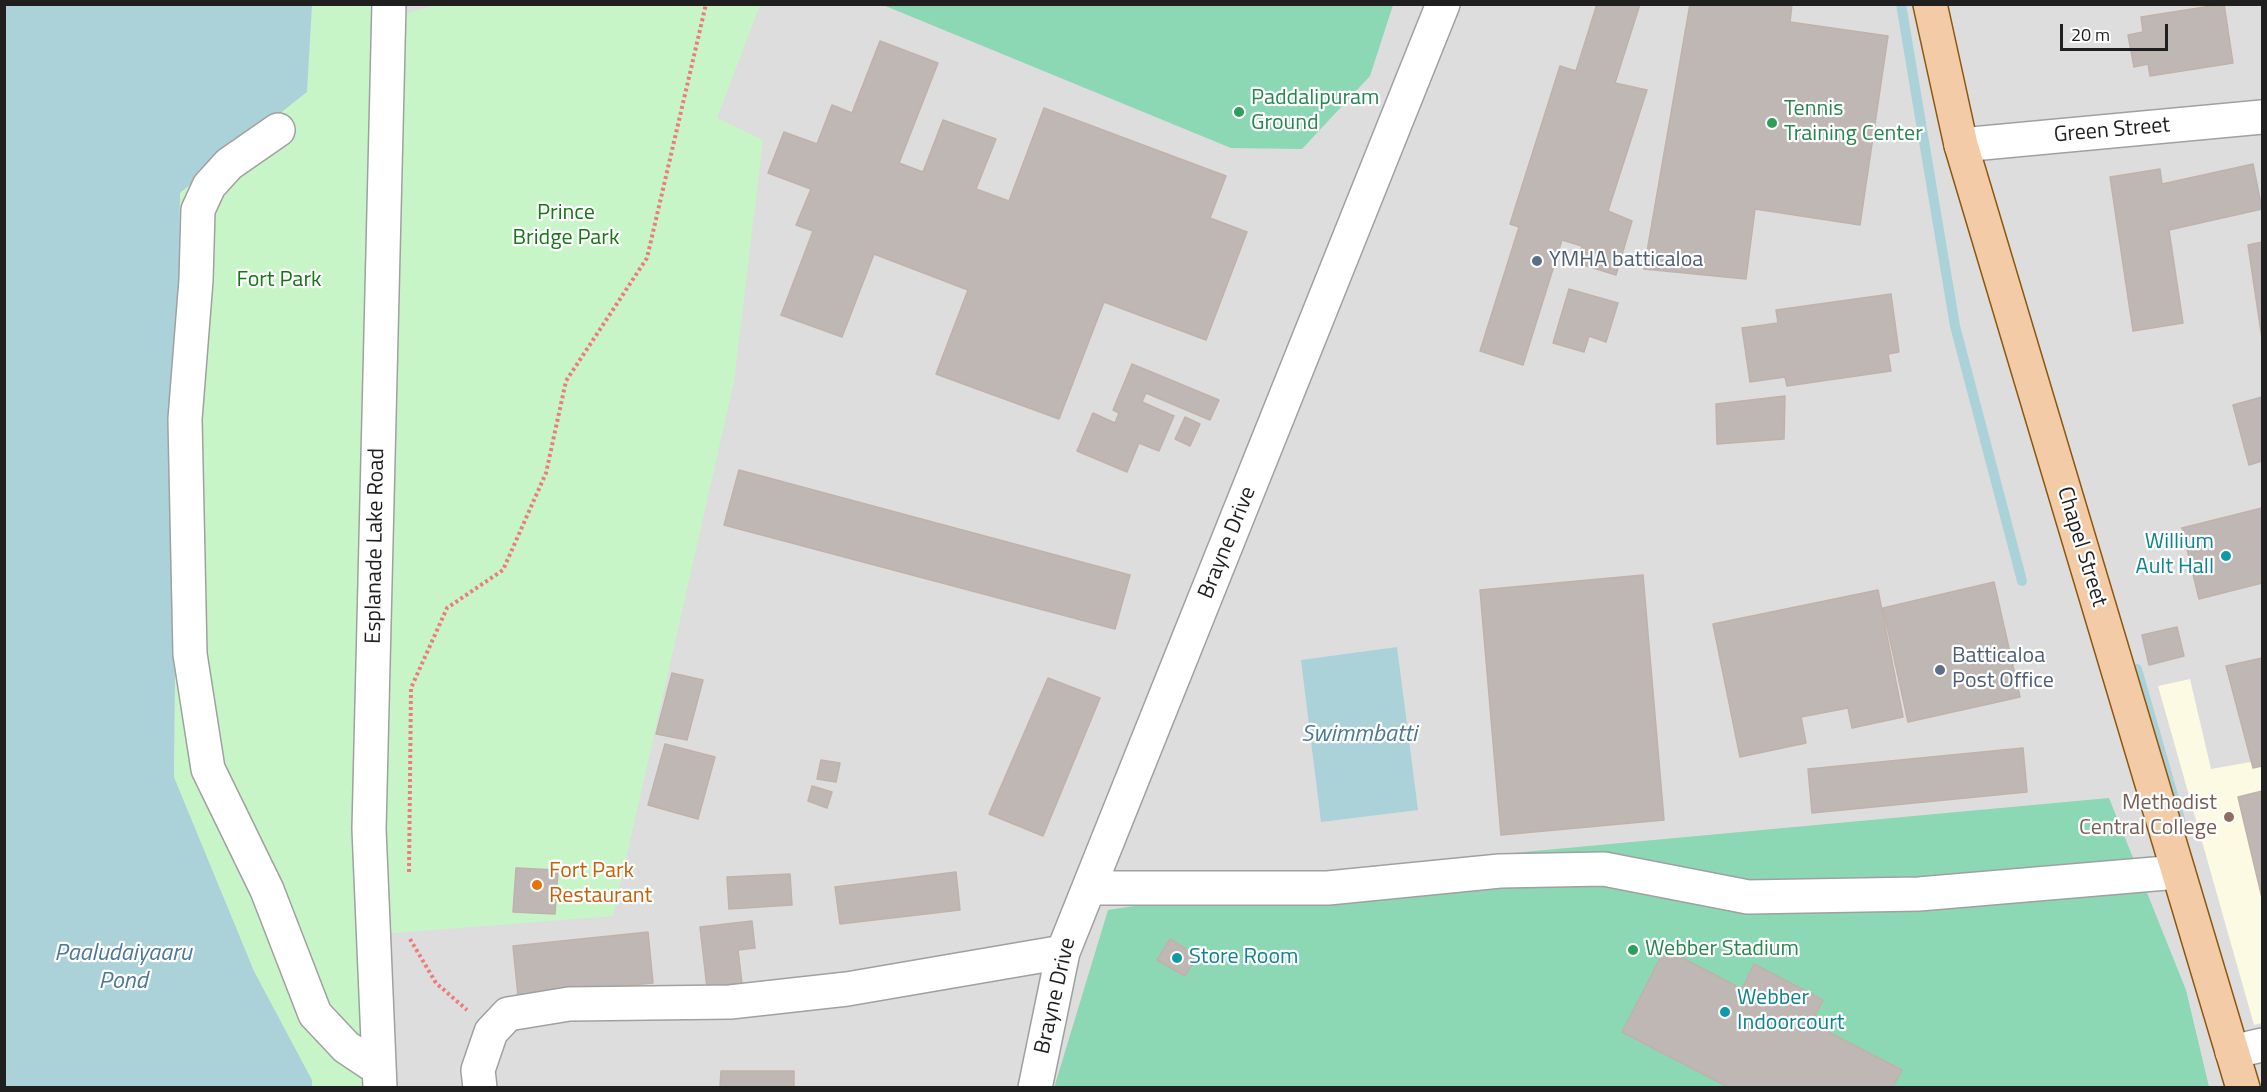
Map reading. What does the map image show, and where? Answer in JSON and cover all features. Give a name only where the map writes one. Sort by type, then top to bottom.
[{"type":"main road","name":"Chapel Street","points":[[1930,4],[1961,145],[2178,872],[2247,1048],[2243,1088]]},
{"type":"street","name":"Esplanade Lake Road","points":[[379,1078],[369,829],[389,4]]},
{"type":"street","name":"Brayne Drive","points":[[1035,1088],[1063,952],[1443,4]]},
{"type":"street","name":"Green Street","points":[[1961,145],[2262,117]]},
{"type":"street","points":[[278,130],[229,164],[209,186],[198,210],[196,280],[185,419],[190,654],[208,769],[267,890],[315,1014],[379,1078]]},
{"type":"street","points":[[1089,888],[1328,888],[1500,871],[1604,869],[1684,886],[1760,897],[1919,894],[2178,872]]},
{"type":"street","points":[[480,1088],[478,1070],[491,1032],[508,1014],[569,1004],[730,1002],[847,988],[1063,952]]},
{"type":"path","points":[[409,877],[411,688],[447,608],[503,570],[546,473],[566,381],[647,258],[706,4]]},
{"type":"path","points":[[408,936],[436,982],[491,1032]]},
{"type":"shaded area","points":[[312,5],[2262,5],[2262,1087],[312,1087],[307,92]]},
{"type":"shaded area","name":"Methodist Central College","points":[[2190,679],[2211,769],[2262,760],[2262,1023],[2254,1025],[2158,686]]},
{"type":"green space","name":"Prince Bridge Park","points":[[440,4],[760,5],[717,118],[763,140],[734,381],[613,916],[368,935],[376,1087],[312,1087],[312,1080],[254,971],[174,777],[180,193],[307,92],[312,5],[386,5],[387,19]]},
{"type":"green space","name":"Paddalipuram Ground","points":[[883,5],[1393,5],[1370,76],[1302,149],[1231,148]]},
{"type":"green space","name":"Webber Stadium","points":[[2109,798],[2186,990],[2209,1087],[1054,1088],[1108,910],[1426,861]]},
{"type":"water","name":"Paaludaiyaaru Pond","points":[[5,5],[312,5],[307,92],[180,193],[174,777],[254,971],[312,1080],[312,1087],[5,1088]]},
{"type":"water","name":"Swimmbatti","points":[[1397,647],[1418,810],[1321,822],[1301,660]]},
{"type":"building","points":[[1597,4],[1640,4],[1615,83],[1647,90],[1608,211],[1632,221],[1616,275],[1577,263],[1582,246],[1562,240],[1523,365],[1480,351],[1519,227],[1510,224],[1560,66],[1576,71]]},
{"type":"building","name":"Tennis Training Center","points":[[1690,4],[1792,4],[1790,22],[1888,36],[1860,225],[1755,209],[1746,279],[1644,269]]},
{"type":"building","points":[[2224,4],[2233,63],[2150,76],[2148,64],[2134,67],[2128,35],[2143,32],[2141,17]]},
{"type":"building","points":[[880,41],[938,63],[899,163],[923,172],[943,120],[996,139],[976,189],[1009,201],[1044,108],[1226,176],[1210,218],[1247,232],[1206,340],[1104,302],[1059,419],[936,374],[968,290],[874,254],[842,337],[781,315],[813,231],[796,225],[811,189],[768,173],[784,132],[817,144],[832,105],[852,113]]},
{"type":"building","points":[[2253,164],[2262,209],[2169,230],[2183,323],[2133,331],[2110,177],[2160,169],[2162,184]]},
{"type":"building","points":[[2262,242],[2262,339],[2248,245]]},
{"type":"building","points":[[1569,289],[1618,303],[1606,342],[1589,336],[1584,352],[1553,343]]},
{"type":"building","points":[[1891,294],[1899,352],[1888,354],[1891,371],[1787,386],[1785,377],[1750,382],[1742,328],[1778,323],[1776,310]]},
{"type":"building","points":[[1132,364],[1219,400],[1210,420],[1146,393],[1142,402],[1174,416],[1159,451],[1139,443],[1127,472],[1077,451],[1093,413],[1115,423],[1119,413],[1113,410]]},
{"type":"building","points":[[1785,396],[1784,439],[1717,444],[1716,404]]},
{"type":"building","points":[[2262,397],[2262,461],[2249,465],[2233,405]]},
{"type":"building","points":[[1185,417],[1200,424],[1190,446],[1175,439]]},
{"type":"building","points":[[739,470],[1130,575],[1115,629],[724,525]]},
{"type":"building","name":"Willium Ault Hall","points":[[2262,508],[2262,583],[2199,599],[2182,528]]},
{"type":"building","points":[[1643,575],[1664,820],[1501,835],[1480,590]]},
{"type":"building","points":[[1994,582],[2020,697],[1908,722],[1883,608]]},
{"type":"building","points":[[1878,590],[1903,717],[1852,728],[1848,708],[1801,717],[1806,743],[1740,757],[1713,624]]},
{"type":"building","points":[[2177,627],[2184,656],[2149,665],[2142,635]]},
{"type":"building","points":[[2262,658],[2262,766],[2253,768],[2226,666]]},
{"type":"building","points":[[672,673],[703,680],[687,740],[656,734]]},
{"type":"building","points":[[1048,678],[1100,698],[1043,836],[989,814]]},
{"type":"building","points":[[665,744],[715,757],[698,819],[648,805]]},
{"type":"building","points":[[2023,748],[2027,792],[1812,813],[1808,769]]},
{"type":"building","points":[[821,760],[840,763],[836,782],[817,779]]},
{"type":"building","points":[[812,786],[832,792],[827,808],[808,801]]},
{"type":"building","points":[[2262,791],[2262,898],[2238,797]]},
{"type":"building","points":[[516,868],[558,870],[555,914],[513,912]]},
{"type":"building","points":[[956,872],[960,910],[840,924],[835,887]]},
{"type":"building","points":[[790,874],[792,905],[729,909],[727,877]]},
{"type":"building","points":[[752,921],[755,948],[738,950],[743,992],[708,997],[700,927]]},
{"type":"building","points":[[648,932],[653,983],[518,996],[513,946]]},
{"type":"building","name":"Store Room","points":[[1170,939],[1197,956],[1185,976],[1157,960]]},
{"type":"building","name":"Webber Indoorcourt","points":[[1665,949],[1742,989],[1754,964],[1823,1000],[1811,1023],[1902,1070],[1892,1088],[1730,1088],[1622,1032]]},
{"type":"building","points":[[721,1071],[794,1071],[794,1088],[720,1088]]},
{"type":"waterway","points":[[1901,4],[1955,326],[2022,581]]},
{"type":"waterway","points":[[2137,669],[2183,830]]},
{"type":"place","name":"Paddalipuram Ground","points":[[1239,112]]},
{"type":"place","name":"Tennis Training Center","points":[[1772,123]]},
{"type":"place","name":"YMHA batticaloa","points":[[1537,261]]},
{"type":"place","name":"Willium Ault Hall","points":[[2226,556]]},
{"type":"place","name":"Batticaloa Post Office","points":[[1940,670]]},
{"type":"place","name":"Methodist Central College","points":[[2229,817]]},
{"type":"place","name":"Fort Park Restaurant","points":[[537,885]]},
{"type":"place","name":"Webber Stadium","points":[[1633,950]]},
{"type":"place","name":"Store Room","points":[[1177,958]]},
{"type":"place","name":"Webber Indoorcourt","points":[[1725,1012]]},
{"type":"park label","name":"Fort Park","points":[[279,281]]}]
